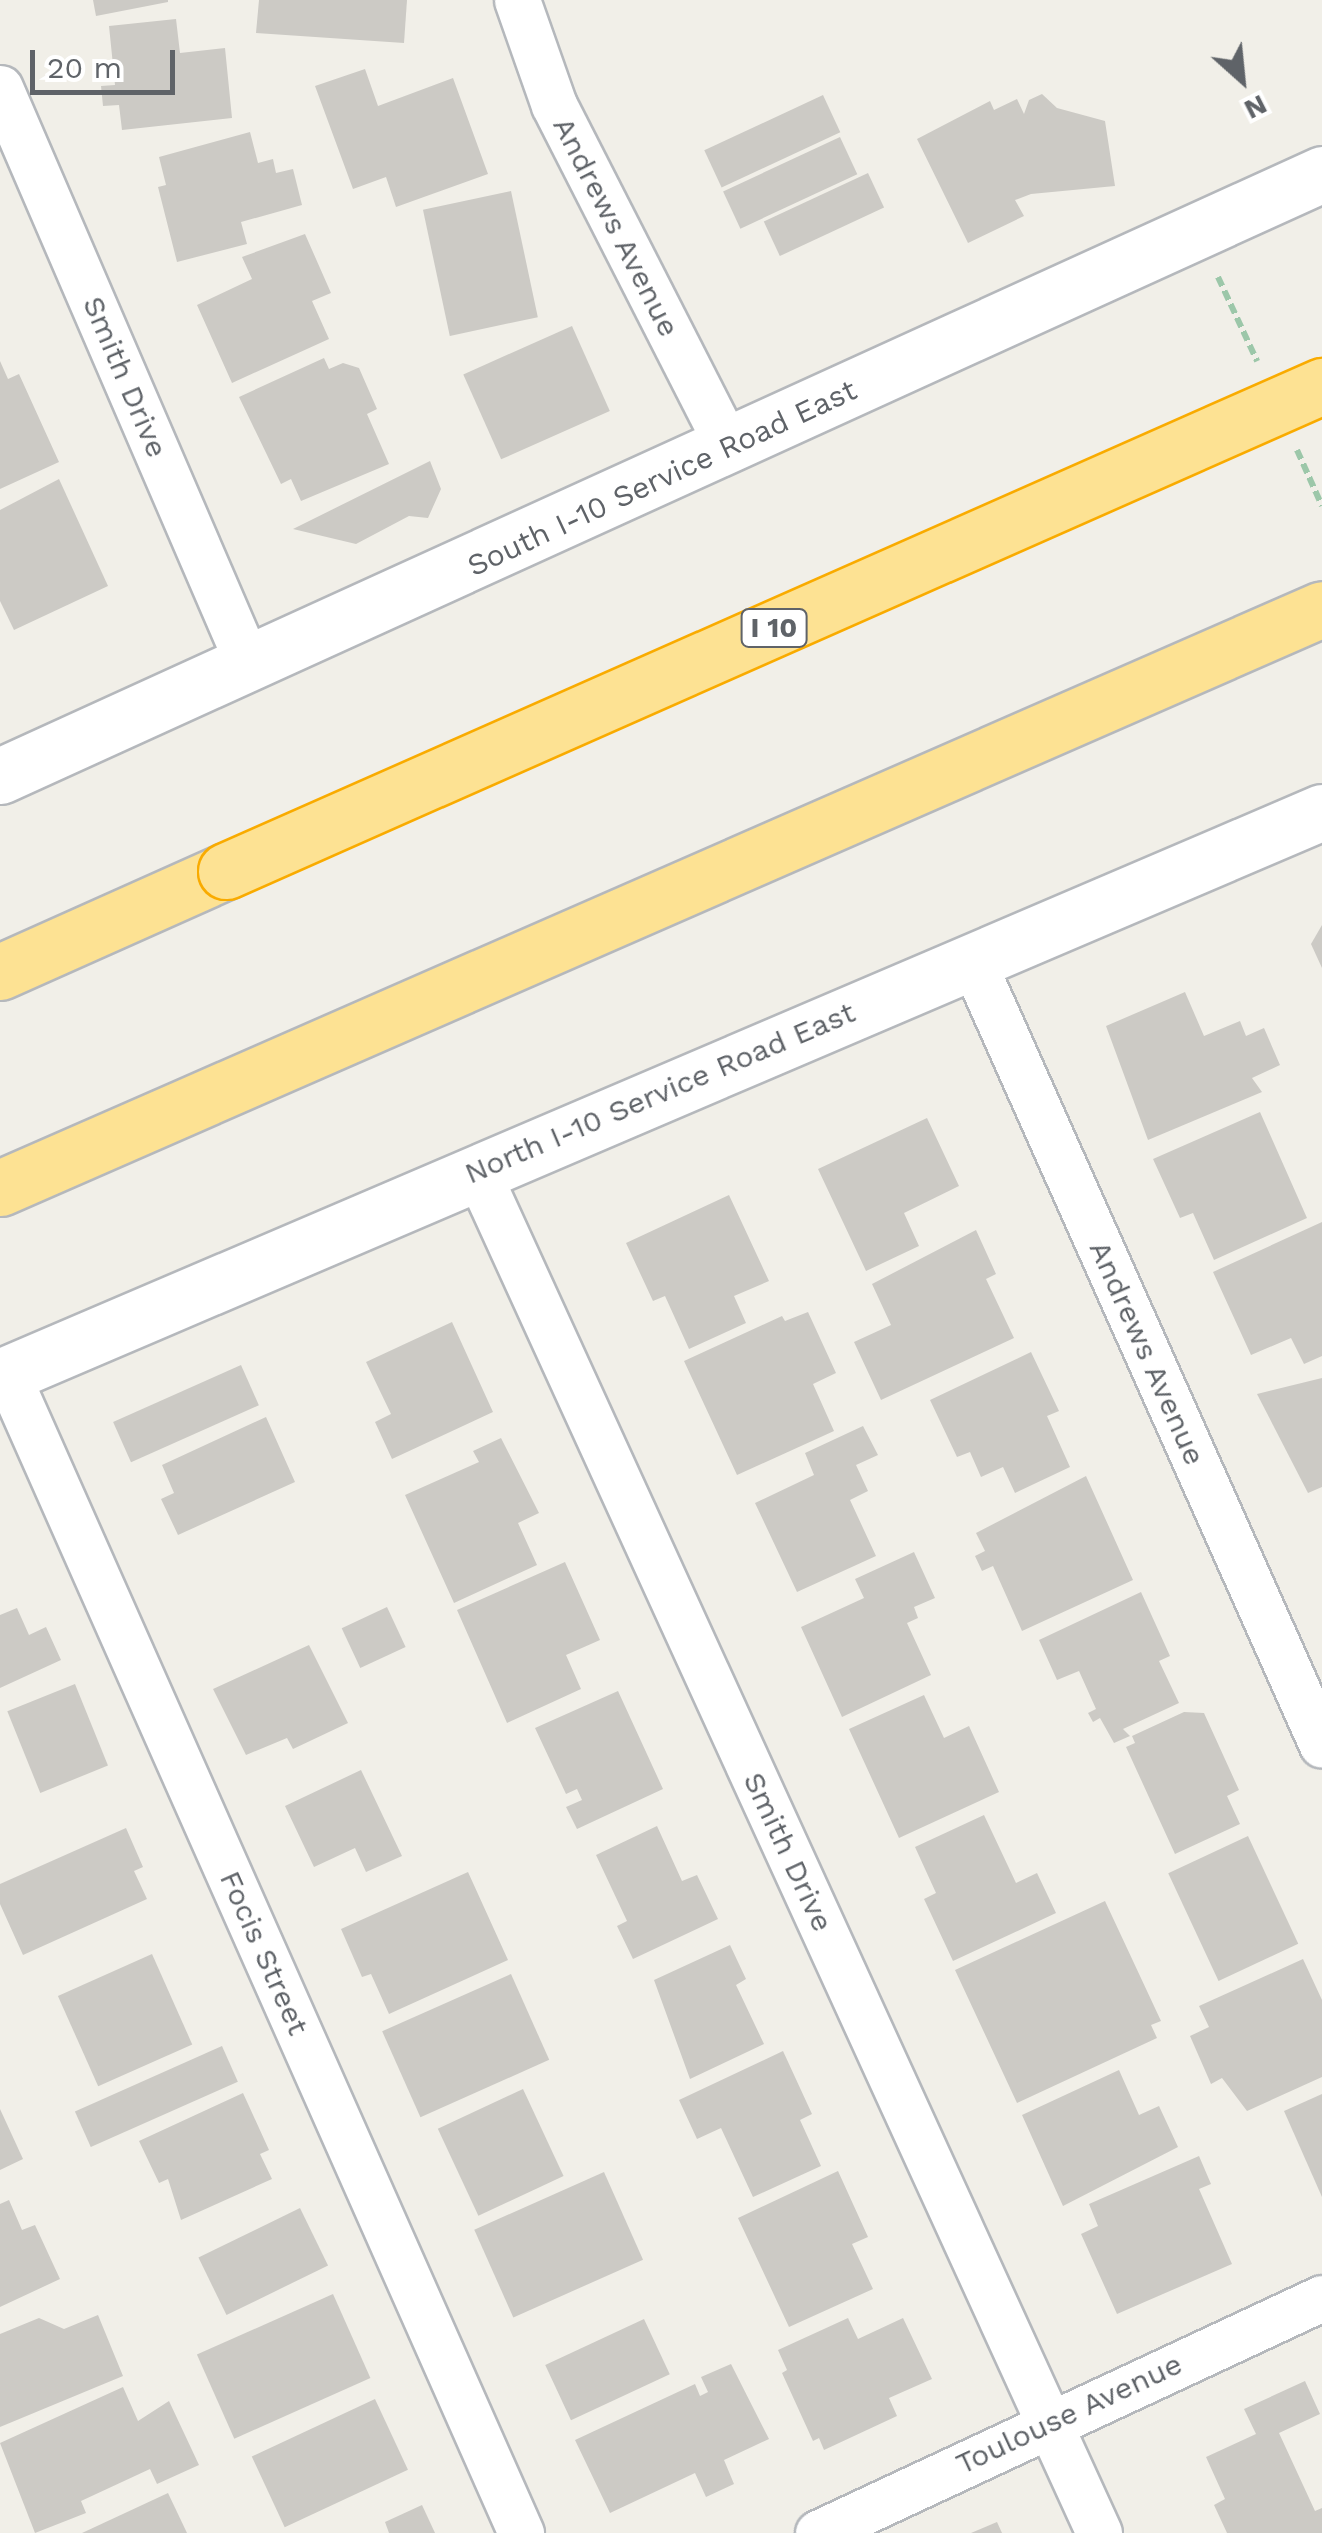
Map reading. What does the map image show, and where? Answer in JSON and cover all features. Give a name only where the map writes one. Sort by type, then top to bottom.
[{"type":"highway","name":"I 10","points":[[0,972],[1322,386]]},
{"type":"highway","points":[[0,1188],[1322,608]]},
{"type":"street","name":"Andrews Avenue","points":[[518,0],[554,105],[729,448]]},
{"type":"street","name":"Smith Drive","points":[[0,88],[249,666]]},
{"type":"street","name":"South I-10 Service Road East","points":[[0,776],[729,448],[1322,174]]},
{"type":"street","name":"North I-10 Service Road East","points":[[4,1375],[1322,812]]},
{"type":"street","name":"Andrews Avenue","points":[[972,960],[1322,1745]]},
{"type":"street","name":"Smith Drive","points":[[477,1171],[1099,2533]]},
{"type":"street","name":"Focis Street","points":[[4,1375],[521,2533]]},
{"type":"street","name":"Toulouse Avenue","points":[[818,2533],[1048,2422],[1322,2298]]},
{"type":"path","points":[[1198,280],[1215,272],[1265,380]]},
{"type":"path","points":[[1290,434],[1322,506]]},
{"type":"building","points":[[93,0],[168,0],[168,2],[96,16]]},
{"type":"building","points":[[259,0],[407,0],[404,43],[256,33]]},
{"type":"building","points":[[176,19],[180,53],[225,48],[232,118],[122,130],[119,105],[103,106],[101,86],[115,85],[109,26]]},
{"type":"building","points":[[365,69],[378,106],[453,78],[488,174],[396,207],[386,177],[353,189],[315,86]]},
{"type":"building","points":[[1042,94],[1057,108],[1105,121],[1115,186],[1031,194],[1015,200],[1024,216],[968,243],[917,139],[990,101],[994,110],[1017,99],[1024,114],[1029,100]]},
{"type":"building","points":[[823,95],[840,132],[722,188],[704,150]]},
{"type":"building","points":[[250,132],[258,163],[273,159],[276,173],[293,169],[302,205],[241,222],[247,244],[177,262],[158,187],[166,185],[159,157]]},
{"type":"building","points":[[840,137],[857,174],[740,229],[723,192]]},
{"type":"building","points":[[868,173],[884,207],[780,256],[764,222]]},
{"type":"building","points":[[511,191],[538,317],[450,336],[423,210]]},
{"type":"building","points":[[305,234],[331,293],[312,301],[329,339],[232,383],[197,305],[252,279],[242,257]]},
{"type":"building","points":[[572,326],[610,411],[501,459],[463,374]]},
{"type":"building","points":[[324,358],[329,369],[343,363],[359,368],[377,409],[367,414],[389,464],[301,501],[291,479],[281,484],[239,397]]},
{"type":"building","points":[[0,361],[8,379],[19,374],[59,462],[0,489]]},
{"type":"building","points":[[430,461],[441,489],[428,518],[409,516],[356,544],[293,529]]},
{"type":"building","points":[[59,479],[108,586],[14,630],[0,601],[0,510]]},
{"type":"building","points":[[1322,925],[1322,968],[1311,944]]},
{"type":"building","points":[[1185,992],[1204,1036],[1240,1021],[1246,1036],[1264,1028],[1280,1065],[1252,1078],[1262,1092],[1148,1140],[1106,1026]]},
{"type":"building","points":[[1260,1112],[1307,1218],[1214,1260],[1193,1213],[1180,1218],[1153,1159]]},
{"type":"building","points":[[927,1118],[959,1186],[904,1213],[919,1246],[866,1271],[818,1169]]},
{"type":"building","points":[[729,1195],[769,1281],[734,1296],[746,1323],[689,1349],[665,1296],[653,1301],[626,1243]]},
{"type":"building","points":[[1322,1222],[1322,1356],[1304,1364],[1291,1338],[1251,1355],[1213,1272]]},
{"type":"building","points":[[976,1230],[996,1274],[986,1279],[1014,1338],[881,1400],[854,1342],[891,1325],[872,1284]]},
{"type":"building","points":[[808,1312],[836,1373],[813,1384],[834,1431],[737,1475],[684,1361],[782,1316],[785,1321]]},
{"type":"building","points":[[452,1322],[493,1412],[392,1459],[375,1422],[391,1414],[366,1362]]},
{"type":"building","points":[[1031,1352],[1059,1411],[1047,1416],[1070,1467],[1015,1493],[1003,1467],[981,1477],[970,1452],[957,1457],[930,1400]]},
{"type":"building","points":[[241,1365],[259,1405],[131,1462],[113,1422]]},
{"type":"building","points":[[1322,1378],[1322,1487],[1308,1493],[1257,1394]]},
{"type":"building","points":[[266,1417],[295,1482],[178,1535],[161,1499],[174,1493],[162,1465]]},
{"type":"building","points":[[863,1426],[878,1455],[856,1465],[868,1491],[850,1500],[876,1556],[797,1592],[755,1503],[814,1475],[805,1453]]},
{"type":"building","points":[[501,1438],[539,1513],[518,1523],[537,1565],[454,1603],[405,1495],[479,1462],[473,1451]]},
{"type":"building","points":[[1086,1476],[1133,1580],[1022,1631],[993,1566],[982,1571],[975,1556],[985,1551],[976,1533]]},
{"type":"building","points":[[914,1552],[935,1598],[914,1607],[918,1618],[907,1623],[931,1675],[842,1717],[801,1627],[864,1598],[855,1579]]},
{"type":"building","points":[[565,1562],[600,1640],[566,1655],[581,1689],[507,1723],[457,1610]]},
{"type":"building","points":[[1141,1592],[1170,1656],[1159,1661],[1179,1703],[1123,1729],[1130,1736],[1114,1743],[1100,1718],[1093,1722],[1088,1713],[1096,1709],[1079,1671],[1057,1680],[1039,1640]]},
{"type":"building","points":[[387,1607],[406,1647],[360,1668],[342,1628]]},
{"type":"building","points":[[17,1608],[29,1635],[46,1627],[61,1660],[0,1688],[0,1615]]},
{"type":"building","points":[[309,1645],[348,1723],[293,1749],[287,1738],[246,1755],[213,1689]]},
{"type":"building","points":[[75,1684],[108,1766],[40,1793],[7,1711]]},
{"type":"building","points":[[618,1691],[663,1789],[577,1829],[566,1807],[582,1800],[577,1789],[566,1794],[535,1728]]},
{"type":"building","points":[[924,1695],[944,1738],[969,1726],[999,1792],[899,1838],[849,1729]]},
{"type":"building","points":[[1184,1712],[1204,1713],[1239,1790],[1227,1796],[1240,1824],[1175,1854],[1126,1747],[1135,1743],[1132,1736]]},
{"type":"building","points":[[361,1770],[402,1856],[366,1872],[355,1848],[314,1867],[285,1806]]},
{"type":"building","points":[[984,1815],[1016,1883],[1037,1873],[1056,1913],[953,1961],[924,1899],[936,1893],[915,1847]]},
{"type":"building","points":[[657,1826],[682,1881],[697,1875],[718,1919],[633,1959],[617,1926],[627,1921],[596,1855]]},
{"type":"building","points":[[126,1828],[143,1867],[134,1871],[147,1899],[23,1955],[0,1904],[0,1884]]},
{"type":"building","points":[[1248,1836],[1298,1944],[1219,1981],[1168,1873]]},
{"type":"building","points":[[468,1872],[508,1960],[389,2014],[371,1974],[362,1977],[341,1929]]},
{"type":"building","points":[[1105,1901],[1161,2021],[1151,2025],[1157,2038],[1017,2103],[955,1970]]},
{"type":"building","points":[[730,1945],[746,1979],[736,1985],[764,2044],[690,2079],[654,1980]]},
{"type":"building","points":[[152,1954],[192,2044],[98,2086],[58,1996]]},
{"type":"building","points":[[1303,1959],[1322,2000],[1322,2077],[1247,2111],[1222,2078],[1211,2084],[1190,2036],[1209,2027],[1199,2006]]},
{"type":"building","points":[[511,1974],[549,2060],[420,2117],[382,2031]]},
{"type":"building","points":[[222,2046],[238,2082],[91,2147],[75,2111]]},
{"type":"building","points":[[783,2051],[812,2114],[800,2120],[821,2166],[753,2197],[721,2128],[697,2139],[679,2100]]},
{"type":"building","points":[[1119,2070],[1139,2115],[1159,2106],[1178,2147],[1063,2206],[1022,2115]]},
{"type":"building","points":[[523,2089],[564,2176],[478,2216],[438,2129]]},
{"type":"building","points":[[243,2093],[269,2150],[260,2154],[272,2179],[181,2220],[168,2179],[159,2183],[139,2141]]},
{"type":"building","points":[[1322,2094],[1322,2197],[1284,2111]]},
{"type":"building","points":[[0,2109],[23,2159],[0,2170]]},
{"type":"building","points":[[1199,2156],[1211,2184],[1199,2189],[1232,2264],[1117,2314],[1081,2234],[1098,2226],[1089,2204]]},
{"type":"building","points":[[838,2171],[868,2237],[852,2244],[873,2289],[789,2327],[738,2218]]},
{"type":"building","points":[[604,2172],[643,2260],[513,2317],[474,2230]]},
{"type":"building","points":[[9,2200],[22,2230],[35,2225],[60,2279],[0,2307],[0,2204]]},
{"type":"building","points":[[300,2208],[328,2266],[226,2315],[198,2258]]},
{"type":"building","points":[[333,2294],[370,2378],[234,2439],[197,2355]]},
{"type":"building","points":[[98,2315],[123,2376],[0,2427],[0,2334],[39,2318],[64,2329]]},
{"type":"building","points":[[848,2318],[858,2339],[903,2318],[932,2379],[889,2398],[897,2416],[824,2450],[819,2438],[813,2441],[782,2373],[787,2370],[778,2350]]},
{"type":"building","points":[[644,2319],[670,2374],[571,2420],[545,2365]]},
{"type":"building","points":[[731,2364],[769,2439],[724,2460],[734,2484],[706,2497],[695,2473],[610,2513],[575,2440],[695,2384],[700,2396],[708,2392],[701,2377]]},
{"type":"building","points":[[1305,2381],[1320,2414],[1279,2433],[1315,2511],[1322,2508],[1322,2533],[1227,2533],[1214,2505],[1225,2499],[1206,2457],[1256,2434],[1244,2409]]},
{"type":"building","points":[[123,2387],[138,2421],[169,2401],[199,2465],[157,2484],[150,2469],[81,2501],[86,2513],[35,2533],[0,2443]]},
{"type":"building","points":[[375,2399],[408,2470],[285,2527],[252,2456]]},
{"type":"building","points":[[168,2493],[187,2533],[82,2533]]},
{"type":"building","points":[[422,2505],[435,2533],[389,2533],[385,2522]]},
{"type":"building","points":[[997,2522],[1002,2533],[971,2533]]}]
